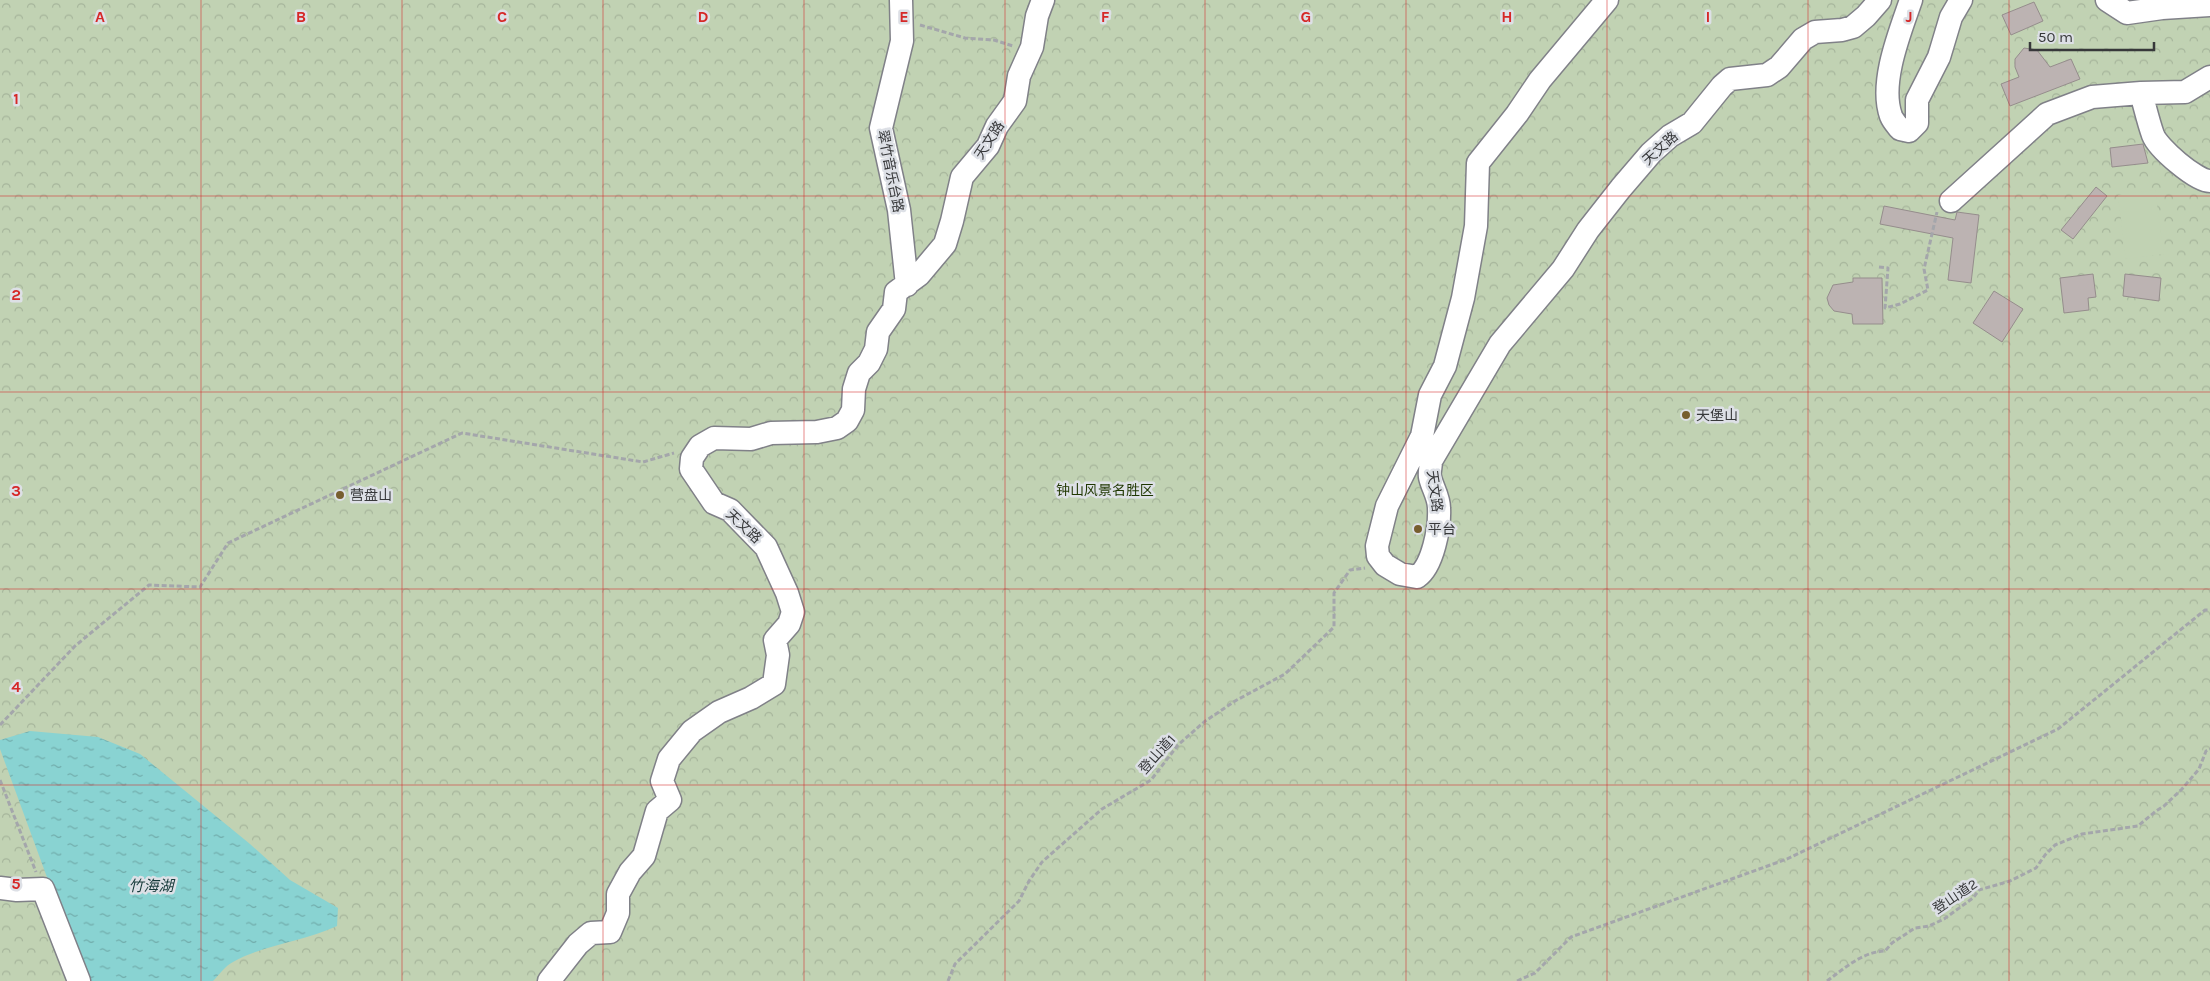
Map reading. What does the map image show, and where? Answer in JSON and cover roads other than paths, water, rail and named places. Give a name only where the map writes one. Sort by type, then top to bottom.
[{"type":"street","name":"天文路","points":[[549,981],[578,944],[591,933],[610,932],[618,914],[618,894],[630,872],[644,856],[657,811],[670,800],[662,781],[669,758],[692,731],[719,712],[751,698],[774,684],[778,655],[775,640],[789,624],[793,612],[791,606],[766,547],[730,510],[714,503],[691,469],[692,458],[700,446],[714,438],[751,440],[771,433],[817,432],[837,428],[847,421],[853,410],[854,390],[859,373],[869,364],[876,349],[878,332],[894,309],[896,292],[919,275],[945,244],[962,177],[988,146],[998,126],[1015,101],[1019,76],[1032,47],[1037,16],[1043,0]]},
{"type":"street","name":"天文路","points":[[1607,0],[1540,80],[1517,114],[1478,163],[1476,226],[1463,298],[1445,366],[1430,395],[1422,436],[1387,506],[1377,546],[1378,556],[1384,566],[1400,574],[1417,577],[1425,572],[1437,537],[1439,508],[1435,486],[1430,477],[1431,462],[1500,344],[1563,269],[1588,230],[1633,174],[1670,136],[1692,123],[1730,79],[1767,75],[1779,67],[1803,39],[1815,32],[1842,30],[1853,27],[1880,0]]},
{"type":"street","points":[[1911,0],[1894,49],[1888,88],[1891,117],[1900,129],[1909,131],[1917,123],[1918,100],[1939,57],[1951,17],[1961,0]]},
{"type":"street","points":[[2107,0],[2127,13],[2162,8],[2210,5]]},
{"type":"street","name":"翠竹音乐台路","points":[[901,10],[902,41],[881,128],[899,210],[907,285]]},
{"type":"street","points":[[1951,201],[2047,114],[2092,97],[2185,92],[2210,77]]},
{"type":"street","points":[[2141,93],[2154,137],[2180,164],[2204,181],[2210,182]]},
{"type":"street","points":[[0,888],[17,890],[43,889],[79,981]]},
{"type":"water","name":"竹海湖","points":[[30,731],[98,737],[140,754],[250,844],[290,880],[338,908],[337,926],[246,956],[227,966],[213,981],[85,981],[0,749],[0,740]]},
{"type":"place","name":"天堡山","points":[[1686,415]]},
{"type":"place","name":"营盘山","points":[[340,495]]},
{"type":"place","name":"平台","points":[[1418,529]]},
{"type":"park label","name":"钟山风景名胜区","points":[[1105,490]]}]
